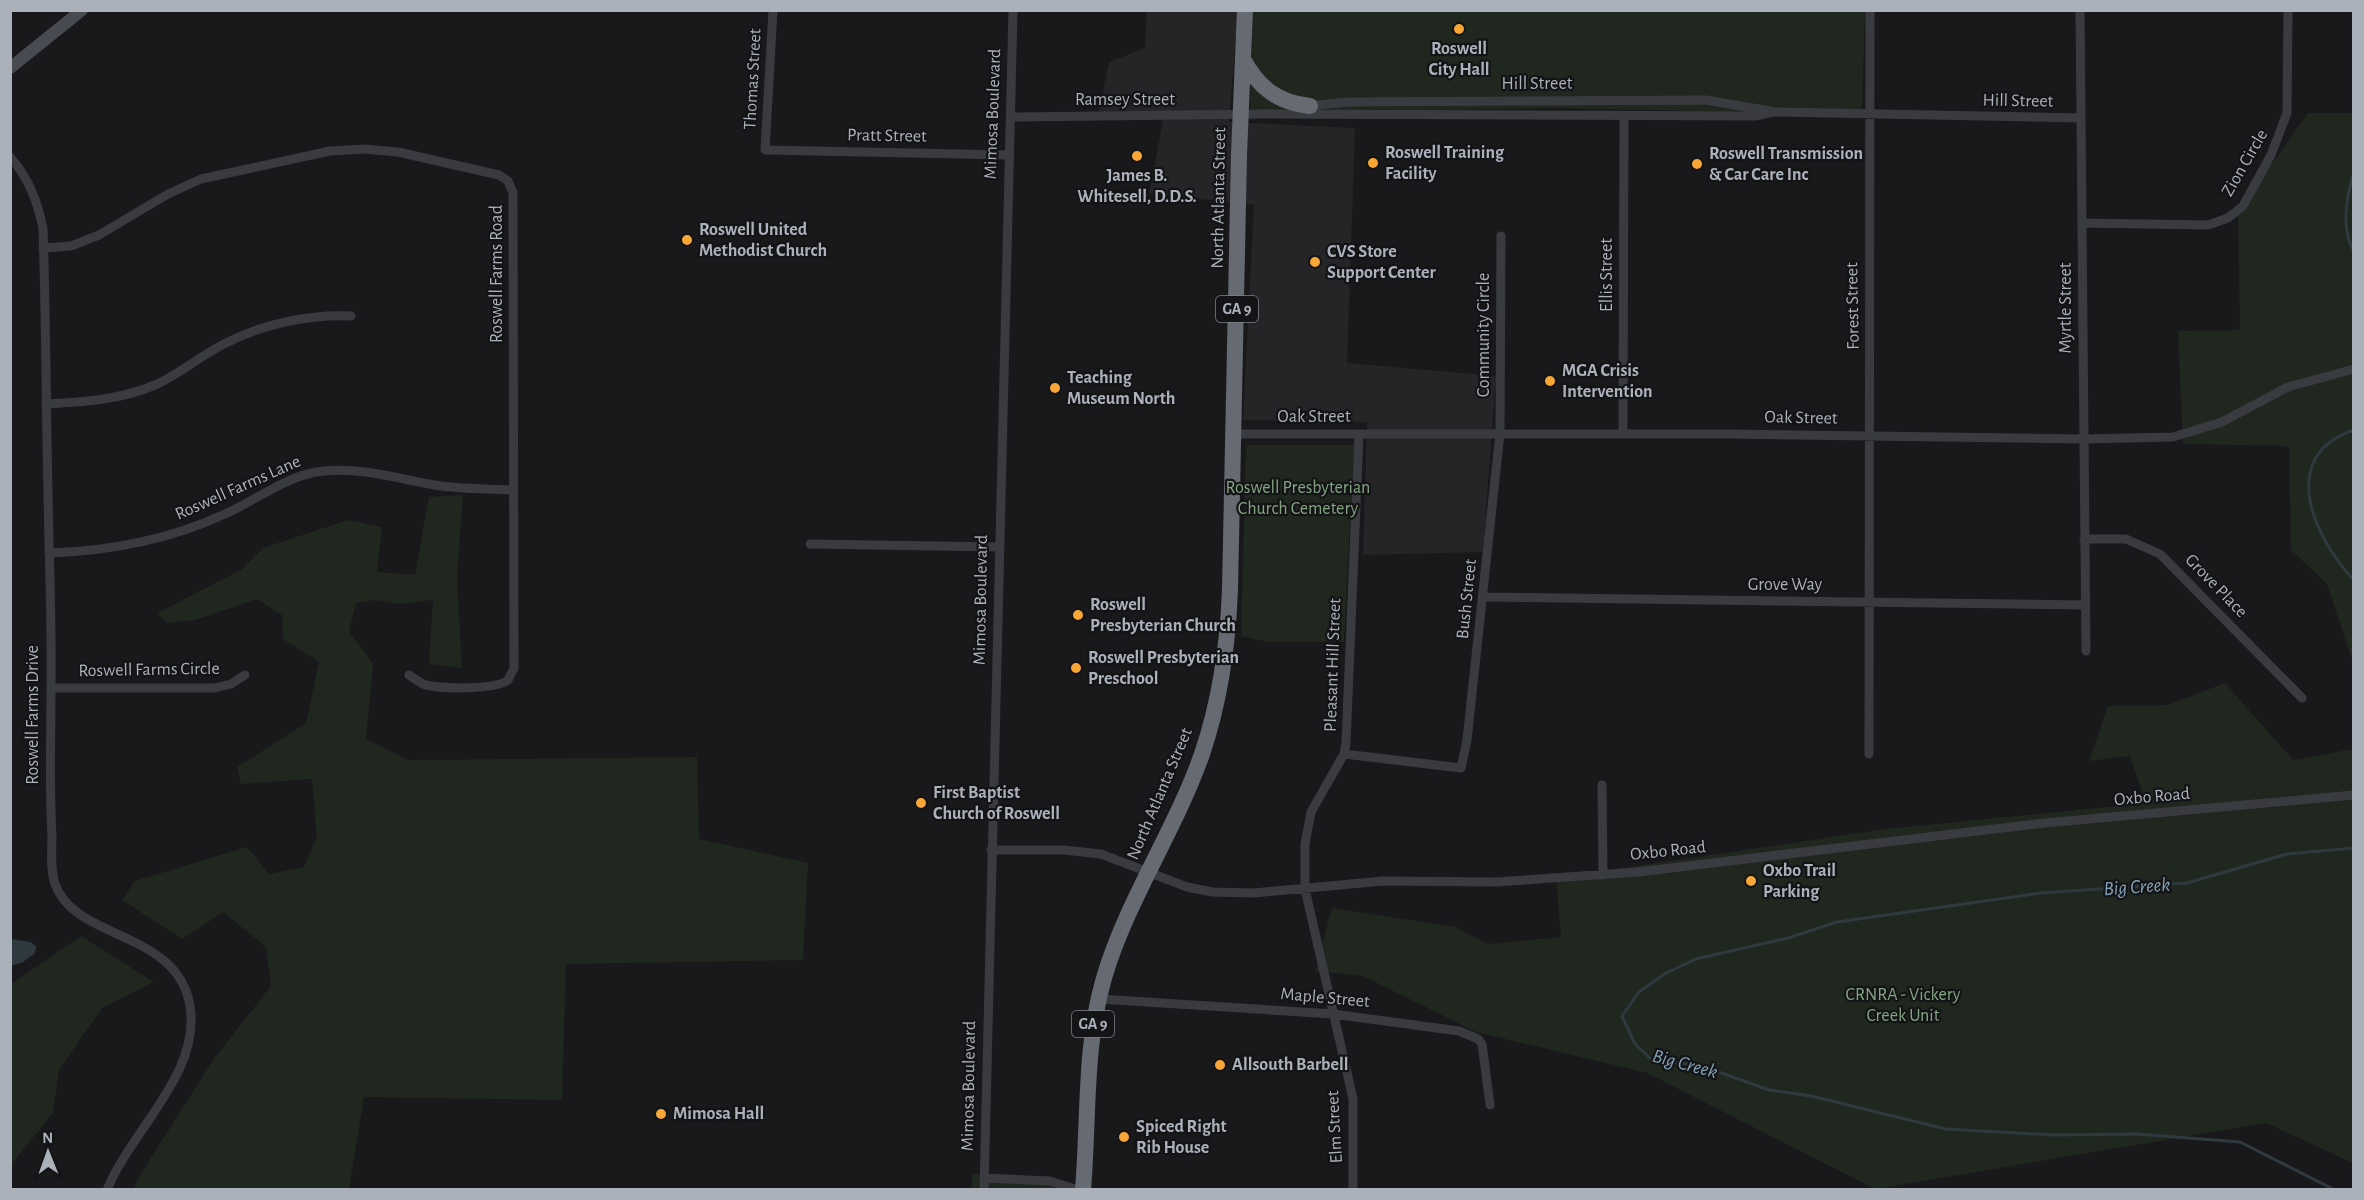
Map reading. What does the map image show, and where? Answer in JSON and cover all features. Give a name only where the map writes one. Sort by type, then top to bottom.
[{"type":"highway","name":"North Atlanta Street","points":[[1080,1190],[1090,1048],[1099,999],[1121,930],[1201,756],[1222,676],[1229,612],[1240,116],[1245,10]]},
{"type":"highway","name":"GA 9","points":[[1243,51],[1251,10]]},
{"type":"highway","points":[[1243,51],[1269,93],[1292,103],[1310,106]]},
{"type":"street","points":[[10,68],[82,10]]},
{"type":"street","name":"Thomas Street","points":[[765,150],[773,10]]},
{"type":"street","name":"Mimosa Boulevard","points":[[984,1190],[1013,10]]},
{"type":"street","name":"Forest Street","points":[[1869,754],[1871,436],[1868,114],[1870,10]]},
{"type":"street","name":"Myrtle Street","points":[[2080,10],[2086,651]]},
{"type":"street","name":"Zion Circle","points":[[2082,223],[2208,225],[2228,218],[2243,206],[2271,154],[2288,112],[2288,10]]},
{"type":"street","name":"Hill Street","points":[[1264,114],[1348,102],[1697,100],[1755,107],[1774,112]]},
{"type":"street","name":"Hill Street","points":[[1240,116],[1264,114],[1755,116],[1774,112],[2081,118]]},
{"type":"street","name":"Ramsey Street","points":[[1010,117],[1240,116]]},
{"type":"street","name":"Ellis Street","points":[[1623,433],[1624,116]]},
{"type":"street","name":"Roswell Farms Road","points":[[43,248],[70,246],[99,235],[168,194],[201,179],[330,151],[364,149],[398,152],[499,175],[508,181],[513,193],[512,675],[508,680],[496,686],[438,687],[423,684],[409,675]]},
{"type":"street","name":"Pratt Street","points":[[765,150],[1009,155]]},
{"type":"street","name":"Roswell Farms Drive","points":[[10,157],[27,180],[35,196],[43,229],[51,688],[49,770],[53,873],[60,895],[69,906],[89,919],[134,940],[169,963],[183,983],[190,1005],[191,1035],[184,1060],[107,1190]]},
{"type":"street","name":"Community Circle","points":[[1500,433],[1501,236]]},
{"type":"street","points":[[46,404],[89,402],[130,394],[172,377],[223,344],[246,333],[321,316],[351,316]]},
{"type":"street","name":"Oak Street","points":[[1233,434],[1623,433],[2083,439],[2173,437],[2222,422],[2288,387],[2354,369]]},
{"type":"street","name":"Bush Street","points":[[1344,754],[1461,768],[1466,750],[1484,597],[1500,433]]},
{"type":"street","name":"Pleasant Hill Street","points":[[1305,888],[1305,844],[1311,812],[1344,754],[1346,743],[1359,434]]},
{"type":"street","name":"Roswell Farms Lane","points":[[49,553],[112,548],[171,535],[227,514],[293,479],[324,471],[354,470],[442,486],[513,490]]},
{"type":"street","name":"Grove Place","points":[[2084,539],[2126,539],[2160,554],[2302,698]]},
{"type":"street","points":[[810,544],[999,547]]},
{"type":"street","name":"Grove Way","points":[[1484,597],[1690,602],[2085,605]]},
{"type":"street","name":"Roswell Farms Circle","points":[[51,688],[214,688],[231,684],[246,675]]},
{"type":"street","points":[[1602,785],[1603,874]]},
{"type":"street","name":"Oxbo Road","points":[[991,850],[1064,850],[1101,854],[1177,884],[1212,892],[1246,893],[1383,881],[1496,882],[1603,874],[2045,823],[2354,795]]},
{"type":"street","name":"Elm Street","points":[[1305,888],[1353,1099],[1353,1190]]},
{"type":"street","name":"Maple Street","points":[[1099,999],[1334,1014],[1448,1028],[1478,1039],[1482,1044],[1490,1105]]},
{"type":"street","points":[[984,1179],[1050,1181],[1080,1190]]},
{"type":"shaded area","points":[[1147,11],[1238,11],[1229,122],[1355,128],[1347,363],[1496,376],[1483,552],[1363,555],[1367,422],[1243,420],[1254,205],[1149,193],[1165,111],[1099,111],[1109,62],[1145,48]]},
{"type":"shaded area","points":[[11,939],[30,942],[36,946],[35,953],[23,962],[11,966]]},
{"type":"green space","points":[[1253,11],[1865,11],[1862,114],[1554,108],[1250,114]]},
{"type":"green space","points":[[2308,113],[2353,113],[2353,663],[2327,584],[2291,550],[2289,446],[2183,444],[2178,331],[2240,330],[2238,212]]},
{"type":"green space","name":"Roswell Presbyterian Church Cemetery","points":[[1246,445],[1354,445],[1344,642],[1269,642],[1241,636]]},
{"type":"green space","points":[[463,495],[457,578],[462,668],[429,664],[433,600],[399,604],[375,600],[356,603],[349,632],[373,663],[366,739],[408,760],[697,757],[699,839],[808,863],[803,960],[566,964],[562,1100],[364,1097],[349,1189],[134,1189],[137,1180],[213,1060],[271,986],[266,947],[223,912],[182,939],[122,900],[135,881],[247,847],[269,874],[304,867],[317,837],[312,779],[241,784],[237,767],[306,723],[319,662],[283,639],[282,615],[257,599],[195,620],[167,623],[157,613],[241,570],[263,548],[348,520],[382,527],[377,572],[415,575],[429,497]]},
{"type":"green space","name":"CRNRA - Vickery Creek Unit","points":[[2225,683],[2293,760],[2353,749],[2353,1163],[2266,1123],[1875,1189],[1647,1073],[1476,1032],[1363,976],[1315,971],[1332,908],[1456,927],[1487,944],[1561,937],[1556,878],[1885,829],[2138,804],[2145,801],[2130,756],[2089,761],[2108,706],[2168,705]]},
{"type":"green space","points":[[81,936],[154,982],[102,1008],[59,1070],[53,1113],[11,1165],[11,984]]},
{"type":"green space","points":[[972,1173],[1075,1189],[972,1190]]},
{"type":"waterway","points":[[2354,171],[2346,212],[2347,233],[2354,252]]},
{"type":"waterway","points":[[2354,430],[2330,442],[2315,458],[2309,478],[2310,499],[2316,521],[2339,563],[2354,580]]},
{"type":"waterway","name":"Big Creek","points":[[2335,1190],[2240,1142],[2137,1134],[2054,1135],[1946,1129],[1811,1096],[1769,1090],[1702,1066],[1651,1059],[1635,1044],[1622,1016],[1639,992],[1666,973],[1696,959],[1788,938],[1837,922],[2041,893],[2187,883],[2287,854],[2354,848]]},
{"type":"place","name":"Roswell City Hall","points":[[1459,29]]},
{"type":"place","name":"James B. Whitesell, D.D.S.","points":[[1137,156]]},
{"type":"place","name":"Roswell Training Facility","points":[[1373,163]]},
{"type":"place","name":"Roswell Transmission & Car Care Inc","points":[[1697,164]]},
{"type":"place","name":"Roswell United Methodist Church","points":[[687,240]]},
{"type":"place","name":"CVS Store Support Center","points":[[1315,262]]},
{"type":"place","name":"MGA Crisis Intervention","points":[[1550,381]]},
{"type":"place","name":"Teaching Museum North","points":[[1055,388]]},
{"type":"place","name":"Roswell Presbyterian Church","points":[[1078,615]]},
{"type":"place","name":"Roswell Presbyterian Preschool","points":[[1076,668]]},
{"type":"place","name":"First Baptist Church of Roswell","points":[[921,803]]},
{"type":"place","name":"Oxbo Trail Parking","points":[[1751,881]]},
{"type":"place","name":"Allsouth Barbell","points":[[1220,1065]]},
{"type":"place","name":"Mimosa Hall","points":[[661,1114]]},
{"type":"place","name":"Spiced Right Rib House","points":[[1124,1137]]}]
